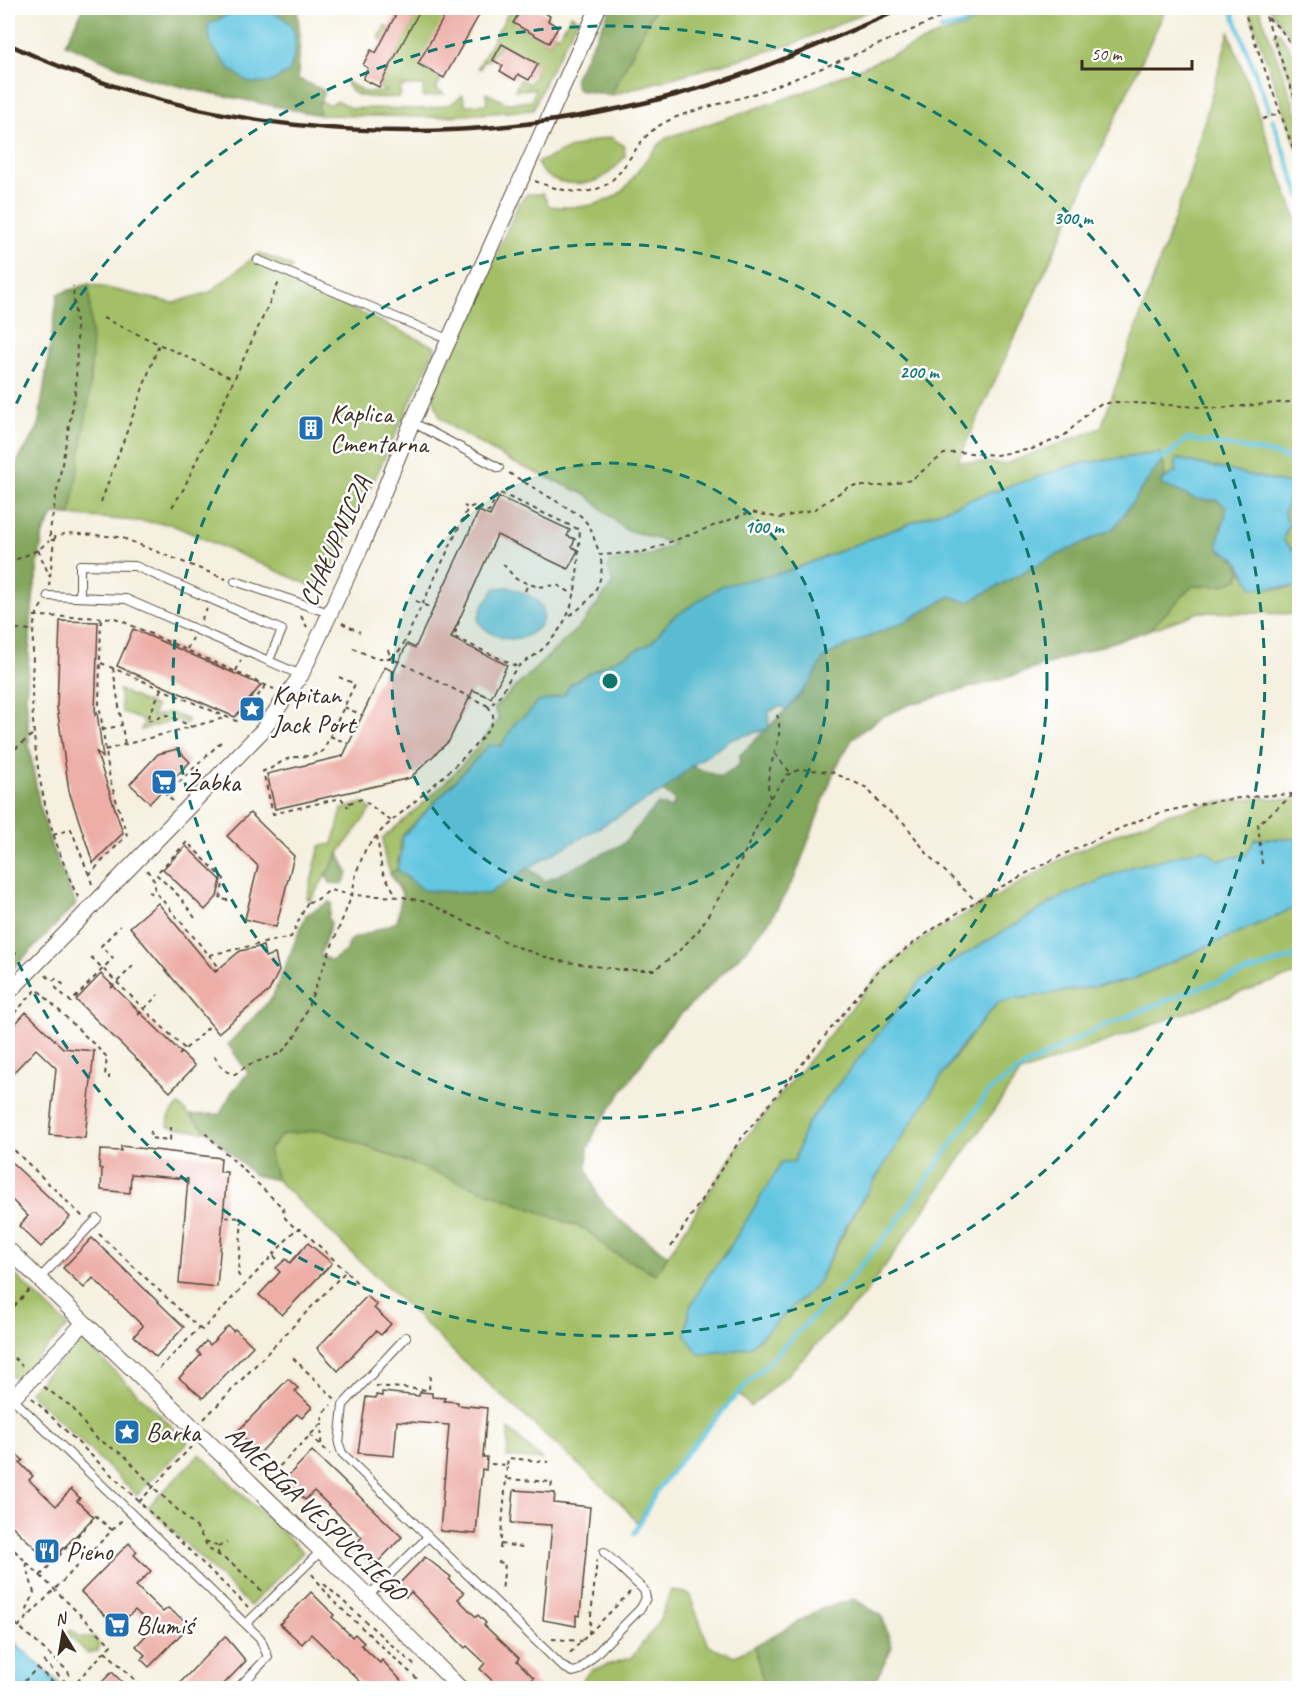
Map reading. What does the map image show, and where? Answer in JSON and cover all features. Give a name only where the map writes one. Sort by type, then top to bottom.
[{"type":"street","name":"CHAŁUPNICZA","points":[[8,993],[262,731],[301,675],[333,617],[448,339],[598,8]]},
{"type":"street","name":"AMERIGA VESPUCCIEGO","points":[[8,1249],[35,1283],[84,1323],[368,1596],[460,1689]]},
{"type":"street","points":[[16,1395],[84,1323]]},
{"type":"lane","points":[[258,260],[448,339]]},
{"type":"lane","points":[[412,422],[499,468]]},
{"type":"lane","points":[[80,597],[80,564],[135,566],[282,630],[269,660]]},
{"type":"lane","points":[[235,581],[333,617]]},
{"type":"lane","points":[[48,596],[126,598],[301,675]]},
{"type":"lane","points":[[35,1283],[97,1219]]},
{"type":"lane","points":[[406,1337],[343,1405],[339,1444],[342,1453],[427,1538],[563,1667],[573,1672],[580,1670],[641,1608],[646,1598],[644,1590],[604,1552]]},
{"type":"lane","points":[[16,1395],[130,1512],[260,1638],[268,1657],[238,1689]]},
{"type":"lane","points":[[368,1596],[427,1538]]},
{"type":"lane","points":[[247,1623],[320,1552]]},
{"type":"path","points":[[522,175],[560,189],[582,192],[601,188],[615,178],[639,144],[657,127],[756,93],[963,8]]},
{"type":"path","points":[[1243,8],[1299,168]]},
{"type":"path","points":[[1263,8],[1299,113]]},
{"type":"path","points":[[1266,16],[1281,30],[1299,57]]},
{"type":"path","points":[[1263,119],[1280,113]]},
{"type":"path","points":[[172,507],[183,490],[284,272]]},
{"type":"path","points":[[73,286],[78,339],[76,387],[56,489],[48,596],[34,616],[31,689],[34,734],[43,797],[53,835],[77,896],[90,908]]},
{"type":"path","points":[[103,318],[234,380]]},
{"type":"path","points":[[101,502],[159,344]]},
{"type":"path","points":[[600,555],[643,552],[751,512],[780,518],[815,509],[850,486],[883,486],[911,480],[944,454],[959,452],[996,455],[1032,449],[1064,436],[1095,406],[1113,402],[1220,408],[1299,401]]},
{"type":"path","points":[[488,706],[495,703],[518,667],[537,654],[570,615],[584,607],[593,595],[602,565],[590,527],[581,516],[539,489],[499,468]]},
{"type":"path","points":[[391,658],[401,649],[466,507],[474,506],[489,512],[498,492],[580,530],[575,595],[570,615]]},
{"type":"path","points":[[9,565],[38,550],[55,537],[67,533],[120,537],[231,582],[235,581]]},
{"type":"path","points":[[38,550],[51,578]]},
{"type":"path","points":[[502,564],[509,574],[528,584],[538,587],[556,585],[575,595]]},
{"type":"path","points":[[525,591],[528,584]]},
{"type":"path","points":[[416,601],[433,609]]},
{"type":"path","points":[[298,614],[305,620],[308,634]]},
{"type":"path","points":[[34,616],[119,619],[267,685],[241,719],[236,721],[100,662]]},
{"type":"path","points":[[333,617],[360,632]]},
{"type":"path","points":[[89,874],[128,836],[110,780],[102,730],[99,703],[101,618]]},
{"type":"path","points":[[459,621],[454,637],[518,667]]},
{"type":"path","points":[[8,633],[18,629],[34,630]]},
{"type":"path","points":[[215,1056],[216,1061],[227,1072],[235,1074],[248,1065],[274,1056],[291,1044],[309,1010],[352,895],[360,860],[391,821],[438,782],[480,738],[493,720],[488,706],[391,658],[374,658],[352,648]]},
{"type":"path","points":[[387,650],[391,658]]},
{"type":"path","points":[[113,668],[125,745]]},
{"type":"path","points":[[339,677],[355,684],[323,751],[315,756],[286,760],[273,769],[263,771],[273,814],[341,798],[348,805],[362,799],[391,821]]},
{"type":"path","points":[[161,689],[147,721],[168,715],[192,727]]},
{"type":"path","points":[[344,707],[362,715]]},
{"type":"path","points":[[770,798],[767,778],[775,754],[779,729],[777,715]]},
{"type":"path","points":[[105,750],[225,717]]},
{"type":"path","points":[[102,730],[122,725]]},
{"type":"path","points":[[8,755],[34,734]]},
{"type":"path","points":[[330,736],[349,744]]},
{"type":"path","points":[[177,806],[166,795],[224,740]]},
{"type":"path","points":[[775,754],[790,772]]},
{"type":"path","points":[[209,955],[291,937],[308,900],[315,901],[330,890],[352,895],[396,896],[426,902],[512,945],[554,960],[622,970],[654,970],[676,954],[699,930],[739,866],[770,798],[790,772],[801,769],[832,772],[853,779],[867,788],[882,806],[904,823],[928,856],[977,902]]},
{"type":"path","points":[[177,785],[182,790]]},
{"type":"path","points":[[1262,864],[1258,824],[1294,794]]},
{"type":"path","points":[[671,1247],[740,1140],[878,970],[938,925],[1071,851],[1158,814],[1210,801],[1299,794]]},
{"type":"path","points":[[53,835],[71,829],[94,890]]},
{"type":"path","points":[[377,836],[382,871],[396,896]]},
{"type":"path","points":[[195,918],[187,910],[180,897],[156,874],[187,842],[224,879],[220,899],[233,901]]},
{"type":"path","points":[[144,866],[155,882],[155,894]]},
{"type":"path","points":[[148,892],[155,894],[209,955],[218,966],[215,969],[218,972]]},
{"type":"path","points":[[55,987],[70,1002],[113,958],[101,946],[120,926]]},
{"type":"path","points":[[90,957],[185,1049]]},
{"type":"path","points":[[111,988],[135,964]]},
{"type":"path","points":[[42,971],[51,981],[57,980],[64,985]]},
{"type":"path","points":[[8,1020],[37,989],[106,1057],[105,1075],[110,1076],[109,1079]]},
{"type":"path","points":[[138,1015],[158,995]]},
{"type":"path","points":[[179,1055],[211,1025]]},
{"type":"path","points":[[151,1131],[150,1138],[170,1140],[171,1127]]},
{"type":"path","points":[[205,1133],[283,1208],[285,1218],[295,1230]]},
{"type":"path","points":[[8,1144],[80,1214],[83,1220]]},
{"type":"path","points":[[225,1217],[242,1218],[238,1274],[241,1279]]},
{"type":"path","points":[[90,1226],[202,1330],[295,1230],[301,1229],[362,1288]]},
{"type":"path","points":[[273,1255],[280,1262]]},
{"type":"path","points":[[202,1422],[346,1271]]},
{"type":"path","points":[[8,1313],[35,1283]]},
{"type":"path","points":[[231,1290],[236,1294]]},
{"type":"path","points":[[145,1382],[199,1328]]},
{"type":"path","points":[[8,1351],[34,1377],[72,1407],[93,1436],[125,1456],[153,1487],[196,1528],[209,1549],[234,1564],[271,1600]]},
{"type":"path","points":[[293,1358],[337,1400],[323,1413],[321,1445]]},
{"type":"path","points":[[370,1386],[429,1390],[430,1376]]},
{"type":"path","points":[[16,1395],[140,1501],[256,1615]]},
{"type":"path","points":[[257,1490],[322,1423]]},
{"type":"path","points":[[18,1627],[195,1444]]},
{"type":"path","points":[[500,1549],[508,1458],[549,1462]]},
{"type":"path","points":[[491,1464],[507,1465]]},
{"type":"path","points":[[506,1479],[552,1482],[551,1489]]},
{"type":"path","points":[[40,1576],[96,1516],[112,1530]]},
{"type":"path","points":[[205,1541],[218,1547],[227,1543]]},
{"type":"path","points":[[8,1544],[111,1645],[73,1687]]},
{"type":"path","points":[[500,1544],[523,1547]]},
{"type":"path","points":[[218,1547],[219,1555]]},
{"type":"path","points":[[589,1634],[596,1560],[609,1567],[614,1562]]},
{"type":"path","points":[[498,1562],[505,1563],[501,1599]]},
{"type":"path","points":[[26,1563],[34,1593],[27,1610],[29,1615]]},
{"type":"path","points":[[309,1571],[419,1669]]},
{"type":"path","points":[[322,1583],[332,1600],[427,1689]]},
{"type":"path","points":[[570,1653],[638,1584]]},
{"type":"path","points":[[8,1617],[68,1671],[73,1687]]},
{"type":"path","points":[[545,1639],[582,1641]]},
{"type":"path","points":[[105,1651],[143,1689]]},
{"type":"path","points":[[42,1660],[73,1687]]},
{"type":"path","points":[[18,1689],[37,1668],[60,1689]]},
{"type":"green space","points":[[84,8],[297,8],[300,36],[298,79],[325,91],[318,106],[320,115],[143,77],[65,44]]},
{"type":"green space","points":[[421,8],[463,9],[419,64],[441,80],[436,88],[444,94],[423,97],[423,86],[401,86],[400,97],[377,98],[354,93],[346,82],[365,92],[386,92],[379,87],[398,51],[379,38],[385,26],[406,35]]},
{"type":"green space","points":[[511,8],[519,8],[513,23],[549,43],[554,34],[559,36],[571,15],[578,19],[546,79],[533,110],[434,117],[320,115],[318,106],[320,101],[329,105],[338,101],[351,108],[426,109],[451,104],[463,95],[465,105],[487,104],[486,93],[507,103],[532,101],[535,89],[515,90],[520,79],[529,84],[536,74],[533,72],[537,64],[502,44],[488,61],[485,60],[480,69],[478,67]]},
{"type":"green space","points":[[611,8],[655,8],[611,95],[578,90],[574,79]]},
{"type":"green space","points":[[655,8],[876,8],[793,44],[611,95]]},
{"type":"green space","points":[[1002,8],[1166,8],[958,461],[1005,464],[1101,428],[1188,180],[1229,32],[1299,227],[1299,550],[1293,550],[1283,540],[1289,524],[1284,515],[1289,484],[1178,459],[1176,472],[1165,478],[1163,459],[1159,453],[1077,464],[971,499],[789,571],[721,586],[671,619],[651,643],[587,674],[570,685],[564,695],[536,703],[529,713],[516,722],[501,746],[489,745],[402,836],[397,869],[391,875],[384,855],[383,838],[430,797],[474,752],[499,718],[494,708],[583,623],[613,583],[608,568],[610,561],[650,555],[674,544],[624,529],[587,495],[514,463],[453,428],[440,417],[433,397],[518,205],[527,194],[543,194],[549,206],[570,207],[592,205],[612,198],[628,185],[666,138],[802,93],[940,34],[963,27]]},
{"type":"green space","points":[[1248,8],[1259,8],[1299,119],[1299,153]]},
{"type":"green space","points":[[1269,8],[1299,8],[1299,49]]},
{"type":"green space","points":[[1279,32],[1299,63],[1299,104],[1274,34]]},
{"type":"green space","points":[[611,137],[624,146],[625,156],[611,172],[592,182],[576,184],[553,179],[541,170],[537,163],[573,147]]},
{"type":"green space","points":[[259,253],[292,267],[287,279],[436,347],[324,587],[318,589],[170,524],[54,514],[43,533],[33,597],[26,694],[29,746],[39,803],[52,848],[76,904],[39,864],[8,894],[8,477],[38,428],[58,294],[89,284],[173,303],[210,292]]},
{"type":"green space","points":[[89,284],[92,350],[89,398],[71,514],[54,514],[43,533],[33,597],[26,694],[29,746],[39,803],[52,848],[76,904],[8,974],[8,477],[38,428],[58,294]]},
{"type":"green space","points":[[1163,459],[1165,478],[1161,484],[1196,499],[1217,500],[1226,506],[1227,516],[1221,527],[1219,549],[1236,560],[1240,567],[1239,578],[1221,586],[1193,586],[1149,630],[1009,677],[908,705],[880,718],[853,738],[835,769],[795,877],[770,920],[746,950],[666,1029],[597,1127],[588,1149],[587,1168],[597,1195],[616,1217],[668,1255],[656,1274],[610,1251],[587,1230],[323,1130],[283,1134],[268,1150],[277,1180],[254,1175],[190,1115],[220,1114],[232,1092],[248,1073],[228,1044],[272,998],[306,915],[329,902],[332,903],[328,918],[331,923],[320,955],[331,961],[347,950],[350,940],[397,922],[402,893],[390,874],[397,869],[423,890],[488,894],[528,868],[546,881],[623,844],[658,804],[672,808],[675,800],[663,791],[691,766],[721,777],[739,765],[740,755],[800,696],[823,659],[837,650],[908,620],[950,596],[968,602],[1042,562],[1113,529]]},
{"type":"green space","points":[[1241,569],[1252,583],[1259,586],[1274,589],[1299,587],[1299,614],[1200,612],[1149,630],[1193,586],[1221,586],[1239,578]]},
{"type":"green space","points":[[119,690],[156,707],[152,717],[169,712],[188,720],[186,725],[177,720],[141,730],[144,721],[122,712]]},
{"type":"green space","points":[[1259,798],[1299,800],[1299,839],[1255,839],[1246,855],[1218,860],[1204,849],[1063,896],[920,981],[806,1125],[794,1162],[710,1273],[817,1284],[856,1210],[900,1138],[947,1068],[998,1002],[1128,981],[1299,906],[1299,973],[1020,1073],[866,1293],[788,1374],[751,1407],[738,1393],[672,1472],[637,1523],[621,1503],[461,1359],[277,1180],[268,1150],[283,1134],[323,1130],[587,1230],[610,1251],[656,1274],[738,1147],[880,973],[925,937],[1067,856],[1114,835],[1167,814],[1214,803]]},
{"type":"green space","points":[[363,803],[371,809],[339,853],[311,900],[307,898],[320,846],[333,844],[342,809]]},
{"type":"green space","points":[[339,853],[348,873],[343,884],[330,883],[326,875]]},
{"type":"green space","points":[[179,1105],[205,1130],[203,1132],[168,1126],[169,1115]]},
{"type":"green space","points":[[8,1268],[68,1326],[16,1380],[8,1372]]},
{"type":"green space","points":[[81,1339],[188,1442],[137,1495],[29,1392]]},
{"type":"green space","points":[[509,1429],[542,1460],[507,1457]]},
{"type":"green space","points":[[200,1454],[303,1552],[250,1606],[148,1507]]},
{"type":"green space","points":[[671,1590],[689,1594],[709,1646],[735,1656],[754,1646],[765,1688],[574,1688],[592,1670],[632,1657],[659,1622]]},
{"type":"green space","points":[[854,1599],[882,1616],[892,1647],[872,1688],[765,1688],[754,1646],[821,1609]]},
{"type":"green space","points":[[71,1630],[81,1637],[95,1637],[99,1645],[98,1651],[87,1653],[66,1633]]},
{"type":"water","points":[[240,8],[270,12],[288,22],[294,31],[295,42],[289,72],[268,83],[250,83],[230,69],[211,45],[208,25]]},
{"type":"water","points":[[1160,453],[1163,459],[1113,529],[1042,562],[968,602],[950,596],[908,620],[837,650],[823,659],[811,681],[787,709],[779,706],[769,712],[768,729],[732,739],[691,766],[663,791],[528,868],[488,894],[423,890],[397,869],[402,852],[402,837],[489,745],[501,746],[516,722],[529,713],[536,703],[564,695],[570,685],[587,674],[651,643],[671,619],[721,586],[789,571],[971,499],[1077,464]]},
{"type":"water","points":[[1176,460],[1289,484],[1290,495],[1284,514],[1289,524],[1283,540],[1293,550],[1299,550],[1299,587],[1253,588],[1236,558],[1219,549],[1219,537],[1226,506],[1217,500],[1196,499],[1161,484],[1165,478],[1176,472]]},
{"type":"water","points":[[508,587],[532,597],[543,611],[542,621],[537,629],[528,635],[503,638],[490,632],[478,621],[482,607],[495,588]]},
{"type":"water","points":[[1255,839],[1299,839],[1299,906],[1128,981],[998,1002],[959,1049],[849,1220],[817,1284],[751,1346],[732,1351],[699,1354],[685,1335],[690,1307],[710,1273],[727,1252],[782,1162],[794,1162],[806,1125],[920,981],[1063,896],[1131,867],[1204,849],[1218,860],[1246,855]]},
{"type":"water","points":[[8,1636],[60,1684],[60,1688],[8,1688]]},
{"type":"building","points":[[380,8],[421,8],[379,87],[363,79],[368,68],[363,65],[371,50],[376,53],[395,16]]},
{"type":"building","points":[[449,8],[483,8],[444,78],[418,64]]},
{"type":"building","points":[[522,8],[532,13],[536,8],[550,16],[548,21],[558,27],[549,43],[513,23]]},
{"type":"building","points":[[502,44],[538,64],[529,80],[518,74],[515,80],[500,71],[503,66],[493,60]]},
{"type":"building","name":"Kaplica Cmentarna","points":[[306,419],[321,427],[316,437],[301,430]]},
{"type":"building","points":[[499,497],[570,530],[567,536],[575,539],[572,547],[578,550],[568,569],[497,535],[451,638],[507,665],[491,698],[473,690],[449,741],[410,778],[275,809],[267,774],[343,756],[385,667],[394,672],[407,644],[415,648],[479,511],[490,516]]},
{"type":"building","points":[[60,621],[98,622],[95,715],[97,712],[103,758],[96,751],[123,833],[93,863],[69,791],[57,707]]},
{"type":"building","points":[[133,629],[261,685],[235,717],[117,666]]},
{"type":"building","points":[[177,749],[190,762],[150,803],[130,784],[158,754]]},
{"type":"building","points":[[250,813],[294,856],[276,927],[245,919],[258,866],[227,836]]},
{"type":"building","points":[[186,846],[221,880],[217,897],[205,910],[163,869]]},
{"type":"building","points":[[158,903],[215,972],[240,951],[263,946],[265,957],[275,954],[279,971],[269,991],[218,1033],[130,927]]},
{"type":"building","points":[[101,974],[195,1066],[170,1092],[76,1000]]},
{"type":"building","points":[[26,1012],[63,1048],[94,1051],[85,1138],[49,1135],[56,1068],[36,1049],[8,1078],[8,1032]]},
{"type":"building","points":[[121,1146],[221,1158],[220,1172],[227,1172],[217,1287],[179,1283],[188,1179],[131,1174],[130,1193],[101,1190],[100,1150],[121,1151]]},
{"type":"building","points":[[8,1159],[70,1217],[41,1247],[19,1226],[28,1216],[8,1196]]},
{"type":"building","points":[[92,1238],[184,1327],[156,1357],[134,1336],[143,1326],[93,1278],[84,1288],[63,1268]]},
{"type":"building","points":[[308,1243],[332,1263],[282,1315],[259,1295],[280,1272],[276,1268],[286,1259],[290,1263]]},
{"type":"building","points":[[367,1296],[377,1305],[374,1308],[391,1324],[381,1335],[376,1331],[338,1371],[317,1348]]},
{"type":"building","points":[[228,1326],[233,1331],[235,1329],[253,1346],[203,1398],[179,1378],[201,1355],[197,1351],[206,1341],[210,1345]]},
{"type":"building","points":[[288,1379],[298,1388],[295,1391],[312,1407],[302,1418],[297,1414],[259,1454],[238,1431]]},
{"type":"building","points":[[382,1392],[419,1396],[420,1392],[432,1393],[432,1397],[458,1402],[458,1405],[487,1408],[483,1457],[487,1457],[486,1470],[482,1469],[476,1534],[440,1531],[449,1425],[397,1421],[394,1456],[358,1453],[366,1397],[376,1398],[376,1395],[382,1396]]},
{"type":"building","points":[[8,1451],[11,1455],[14,1452],[23,1460],[20,1463],[33,1476],[29,1480],[56,1506],[71,1489],[80,1498],[77,1501],[94,1517],[50,1562],[8,1522]]},
{"type":"building","points":[[312,1451],[402,1537],[374,1566],[353,1547],[362,1537],[314,1491],[305,1500],[284,1480]]},
{"type":"building","points":[[514,1490],[555,1493],[554,1503],[590,1507],[580,1616],[576,1615],[576,1626],[543,1620],[552,1525],[511,1523]]},
{"type":"building","points":[[129,1543],[137,1552],[134,1555],[151,1571],[136,1586],[163,1612],[168,1608],[190,1625],[149,1667],[141,1659],[145,1655],[136,1646],[152,1629],[149,1627],[151,1625],[135,1610],[117,1627],[81,1592]]},
{"type":"building","points":[[425,1557],[451,1577],[449,1580],[464,1593],[458,1599],[476,1617],[478,1615],[486,1623],[484,1625],[519,1658],[517,1661],[534,1678],[532,1680],[541,1689],[501,1689],[480,1669],[485,1663],[467,1646],[465,1648],[411,1592],[406,1597],[396,1587]]},
{"type":"building","points":[[311,1592],[352,1637],[355,1634],[364,1643],[361,1645],[380,1663],[382,1660],[409,1689],[368,1689],[311,1634],[302,1644],[280,1624]]},
{"type":"building","points":[[225,1636],[246,1661],[219,1689],[174,1689]]},
{"type":"building","points":[[112,1672],[129,1689],[95,1689]]},
{"type":"waterway","points":[[941,29],[962,25],[995,8]]},
{"type":"waterway","points":[[1231,8],[1269,110]]},
{"type":"waterway","points":[[1273,120],[1300,196]]},
{"type":"waterway","points":[[1163,459],[1187,439],[1266,452],[1300,462]]},
{"type":"waterway","points":[[1290,495],[1300,493]]},
{"type":"waterway","points":[[634,1534],[656,1492],[678,1463],[738,1393],[846,1283],[894,1226],[988,1092],[1022,1068],[1096,1029],[1195,989],[1300,955]]},
{"type":"railway","points":[[8,44],[90,78],[175,103],[262,120],[350,129],[438,130],[526,124],[614,110],[700,88],[778,61],[904,8]]},
{"type":"place","name":"Kaplica Cmentarna","points":[[311,428]]},
{"type":"place","name":"Kapitan Jack Port","points":[[252,709]]},
{"type":"place","name":"Żabka","points":[[164,782]]},
{"type":"place","name":"Barka","points":[[127,1432]]},
{"type":"place","name":"Pieno","points":[[47,1551]]},
{"type":"place","name":"Blumiś","points":[[117,1625]]}]
